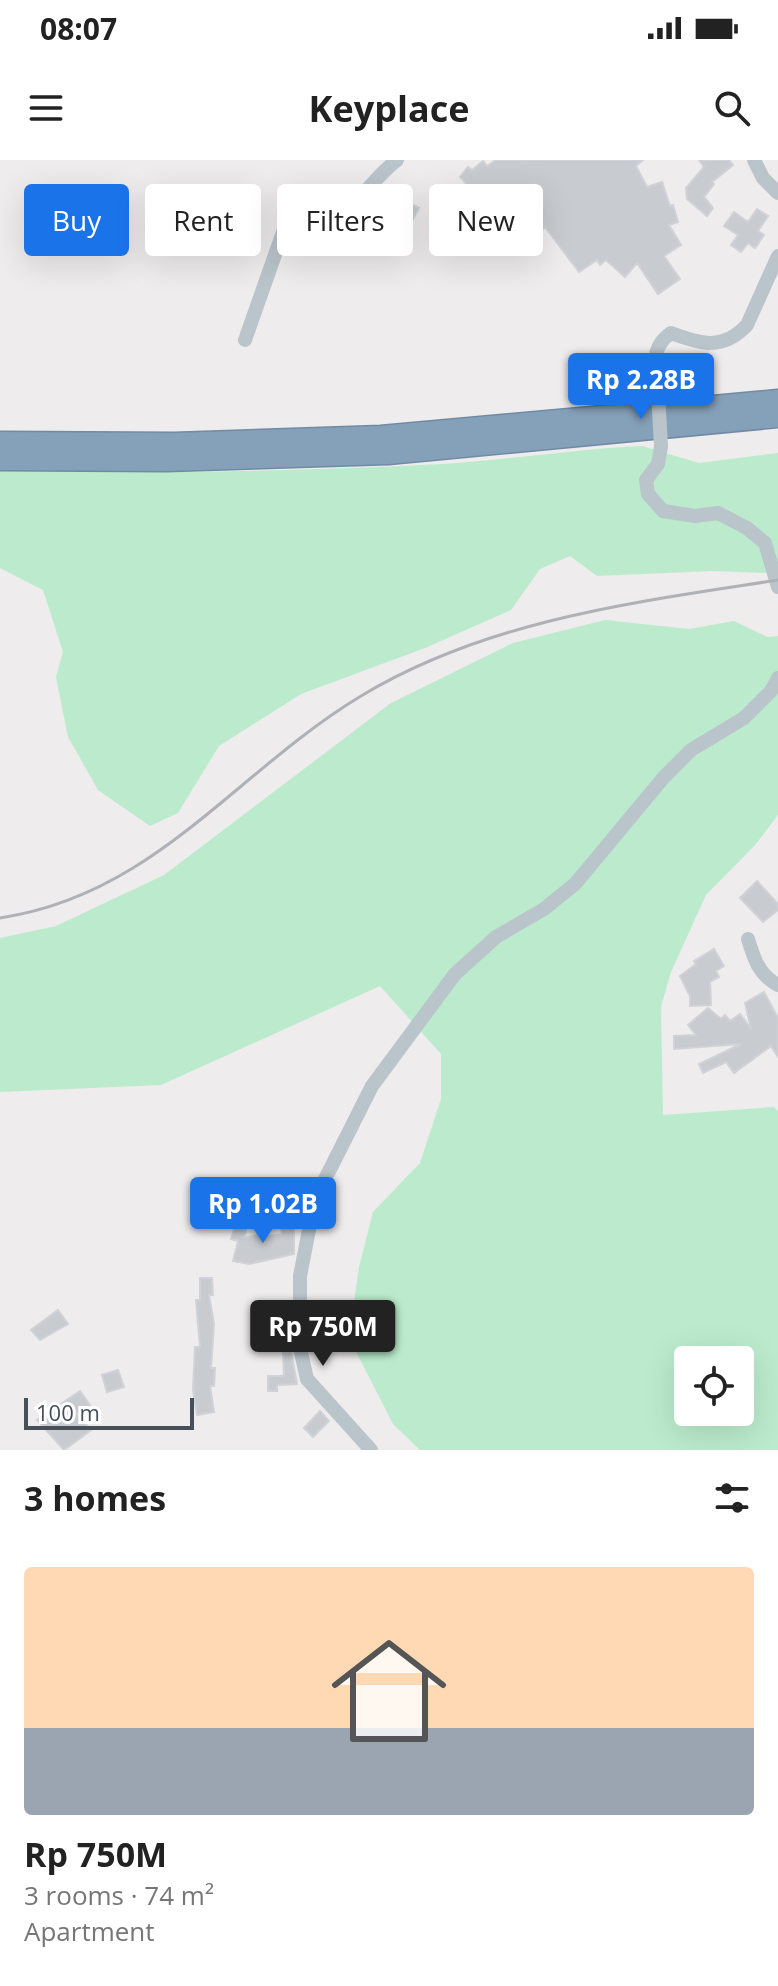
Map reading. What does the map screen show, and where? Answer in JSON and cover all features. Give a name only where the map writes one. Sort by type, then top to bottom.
[{"type":"highway","points":[[0,442],[189,442],[381,436],[778,400]]},
{"type":"highway","points":[[0,460],[166,461],[388,454],[778,417]]},
{"type":"street","points":[[245,340],[283,232],[324,223],[338,216],[384,169],[397,160]]},
{"type":"street","points":[[754,160],[763,178],[778,193]]},
{"type":"street","points":[[778,256],[747,325],[739,334],[708,344],[688,341],[671,333],[658,344],[655,362],[661,446],[658,464],[646,480],[648,494],[663,511],[695,516],[718,513],[747,528],[765,543],[778,587]]},
{"type":"street","points":[[371,1450],[303,1371],[300,1276],[315,1199],[372,1086],[455,974],[496,937],[544,909],[575,884],[664,777],[691,750],[744,718],[771,691],[778,678]]},
{"type":"street","points":[[748,939],[754,960],[764,976],[778,985]]},
{"type":"green space","points":[[642,446],[699,463],[778,453],[778,565],[767,573],[712,571],[597,576],[570,556],[540,569],[511,610],[425,648],[301,694],[219,746],[178,813],[150,826],[98,790],[68,737],[56,677],[63,652],[43,590],[0,568],[0,468],[166,472],[332,469],[443,464]]},
{"type":"green space","points":[[605,620],[689,629],[734,621],[767,637],[778,636],[778,815],[756,844],[706,895],[671,972],[661,1007],[663,1115],[774,1107],[778,1111],[778,1450],[420,1450],[393,1424],[349,1338],[359,1267],[373,1212],[420,1163],[441,1099],[441,1054],[380,986],[161,1085],[0,1092],[0,938],[56,926],[164,875],[391,703],[513,643]]},
{"type":"building","points":[[496,160],[643,160],[636,166],[647,187],[662,182],[670,206],[673,205],[678,222],[669,225],[681,245],[664,256],[680,279],[658,294],[637,263],[625,277],[606,260],[600,265],[597,260],[579,272],[545,227],[543,229],[543,184],[465,184],[460,177],[468,167],[472,170],[483,161],[487,166]]},
{"type":"building","points":[[699,160],[729,160],[733,165],[712,182],[714,184],[704,197],[713,208],[707,216],[687,199],[686,188],[704,167]]},
{"type":"building","points":[[413,205],[419,208],[413,219]]},
{"type":"building","points":[[757,209],[768,216],[758,231],[764,235],[755,248],[748,243],[741,252],[731,245],[738,235],[724,226],[734,212],[748,222]]},
{"type":"building","points":[[757,881],[778,904],[778,910],[763,922],[740,898]]},
{"type":"building","points":[[714,949],[724,966],[716,971],[719,977],[710,982],[711,1005],[690,1006],[690,996],[680,976],[696,964],[694,961]]},
{"type":"building","points":[[764,992],[778,1018],[778,1057],[771,1046],[734,1073],[726,1062],[703,1073],[699,1064],[741,1044],[674,1049],[674,1036],[696,1035],[688,1025],[708,1008],[721,1019],[725,1015],[730,1021],[740,1014],[751,1029],[745,1003]]},
{"type":"building","points":[[294,1223],[294,1254],[249,1264],[233,1261],[238,1241],[231,1239],[235,1226],[246,1230],[244,1238],[282,1234],[281,1225]]},
{"type":"building","points":[[200,1278],[212,1278],[213,1295],[209,1295],[214,1324],[211,1368],[215,1368],[214,1386],[210,1386],[214,1412],[197,1415],[193,1390],[195,1347],[200,1347],[196,1300],[200,1300]]},
{"type":"building","points":[[58,1310],[68,1324],[40,1340],[31,1330]]},
{"type":"building","points":[[291,1352],[297,1384],[277,1385],[277,1391],[268,1391],[268,1376],[284,1376],[283,1353]]},
{"type":"building","points":[[118,1370],[124,1387],[107,1392],[102,1375]]},
{"type":"building","points":[[80,1391],[90,1405],[77,1414],[91,1430],[64,1450],[37,1420]]},
{"type":"building","points":[[320,1411],[329,1421],[313,1437],[304,1428]]},
{"type":"railway","points":[[0,918],[55,905],[104,884],[149,858],[316,726],[361,696],[409,670],[459,649],[563,618],[616,606],[778,580]]}]
